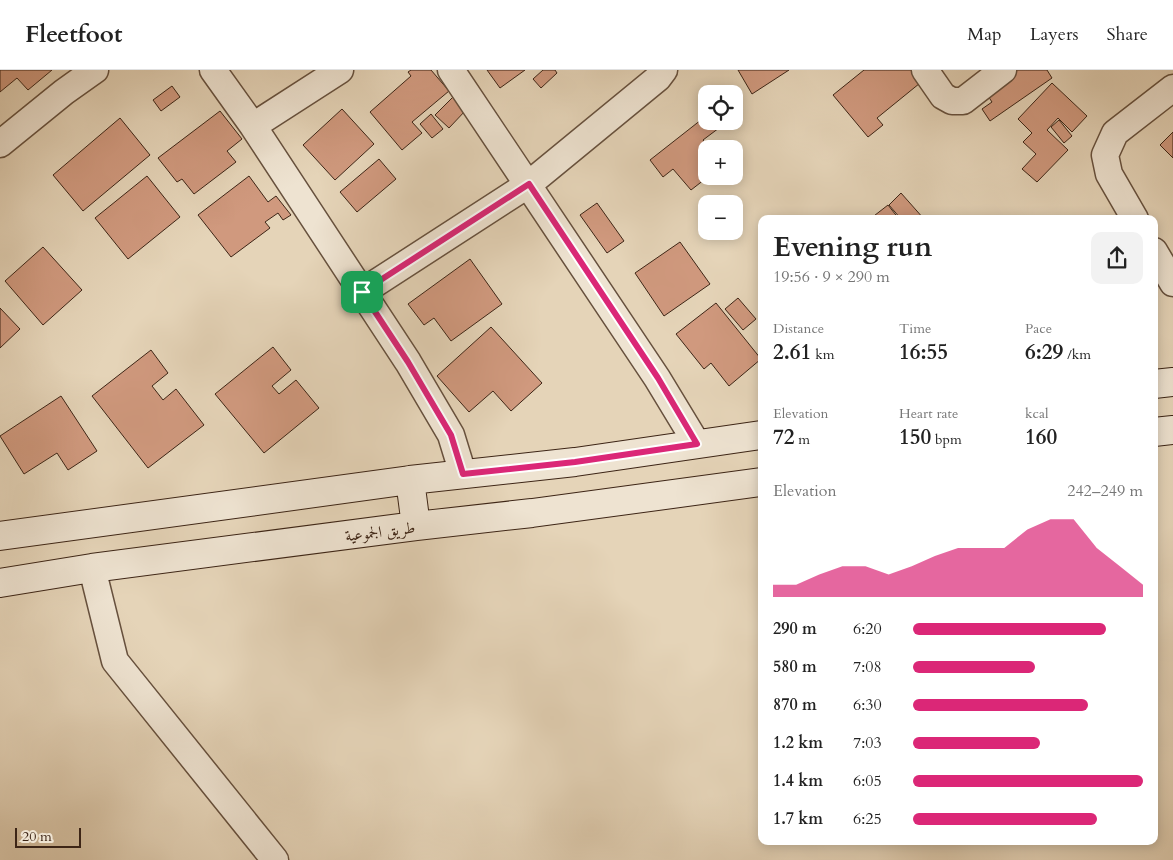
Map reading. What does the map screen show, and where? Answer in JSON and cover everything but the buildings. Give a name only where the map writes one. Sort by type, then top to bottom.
[{"type":"main road","points":[[1158,384],[1173,382]]},
{"type":"main road","points":[[1158,432],[1173,430]]},
{"type":"main road","points":[[0,536],[410,480],[575,462],[758,435]]},
{"type":"main road","points":[[410,480],[416,526]]},
{"type":"main road","name":"طريق الجموعية","points":[[0,583],[92,568],[532,513],[758,482]]},
{"type":"street","points":[[0,144],[64,92],[95,70]]},
{"type":"street","points":[[213,70],[253,126],[408,362],[451,435],[463,474]]},
{"type":"street","points":[[253,126],[340,70]]},
{"type":"street","points":[[451,70],[658,378],[697,444]]},
{"type":"street","points":[[362,292],[529,184],[658,78],[664,70]]},
{"type":"street","points":[[925,70],[943,96],[952,101],[962,101],[1003,70]]},
{"type":"street","points":[[1133,215],[1109,174],[1105,155],[1115,133],[1173,88]]},
{"type":"street","points":[[1158,257],[1173,283]]},
{"type":"street","points":[[92,568],[115,661],[275,860]]},
{"type":"route","points":[[529,184],[658,378],[697,444],[575,462],[463,474],[451,435],[408,362],[362,292],[529,184]]}]
